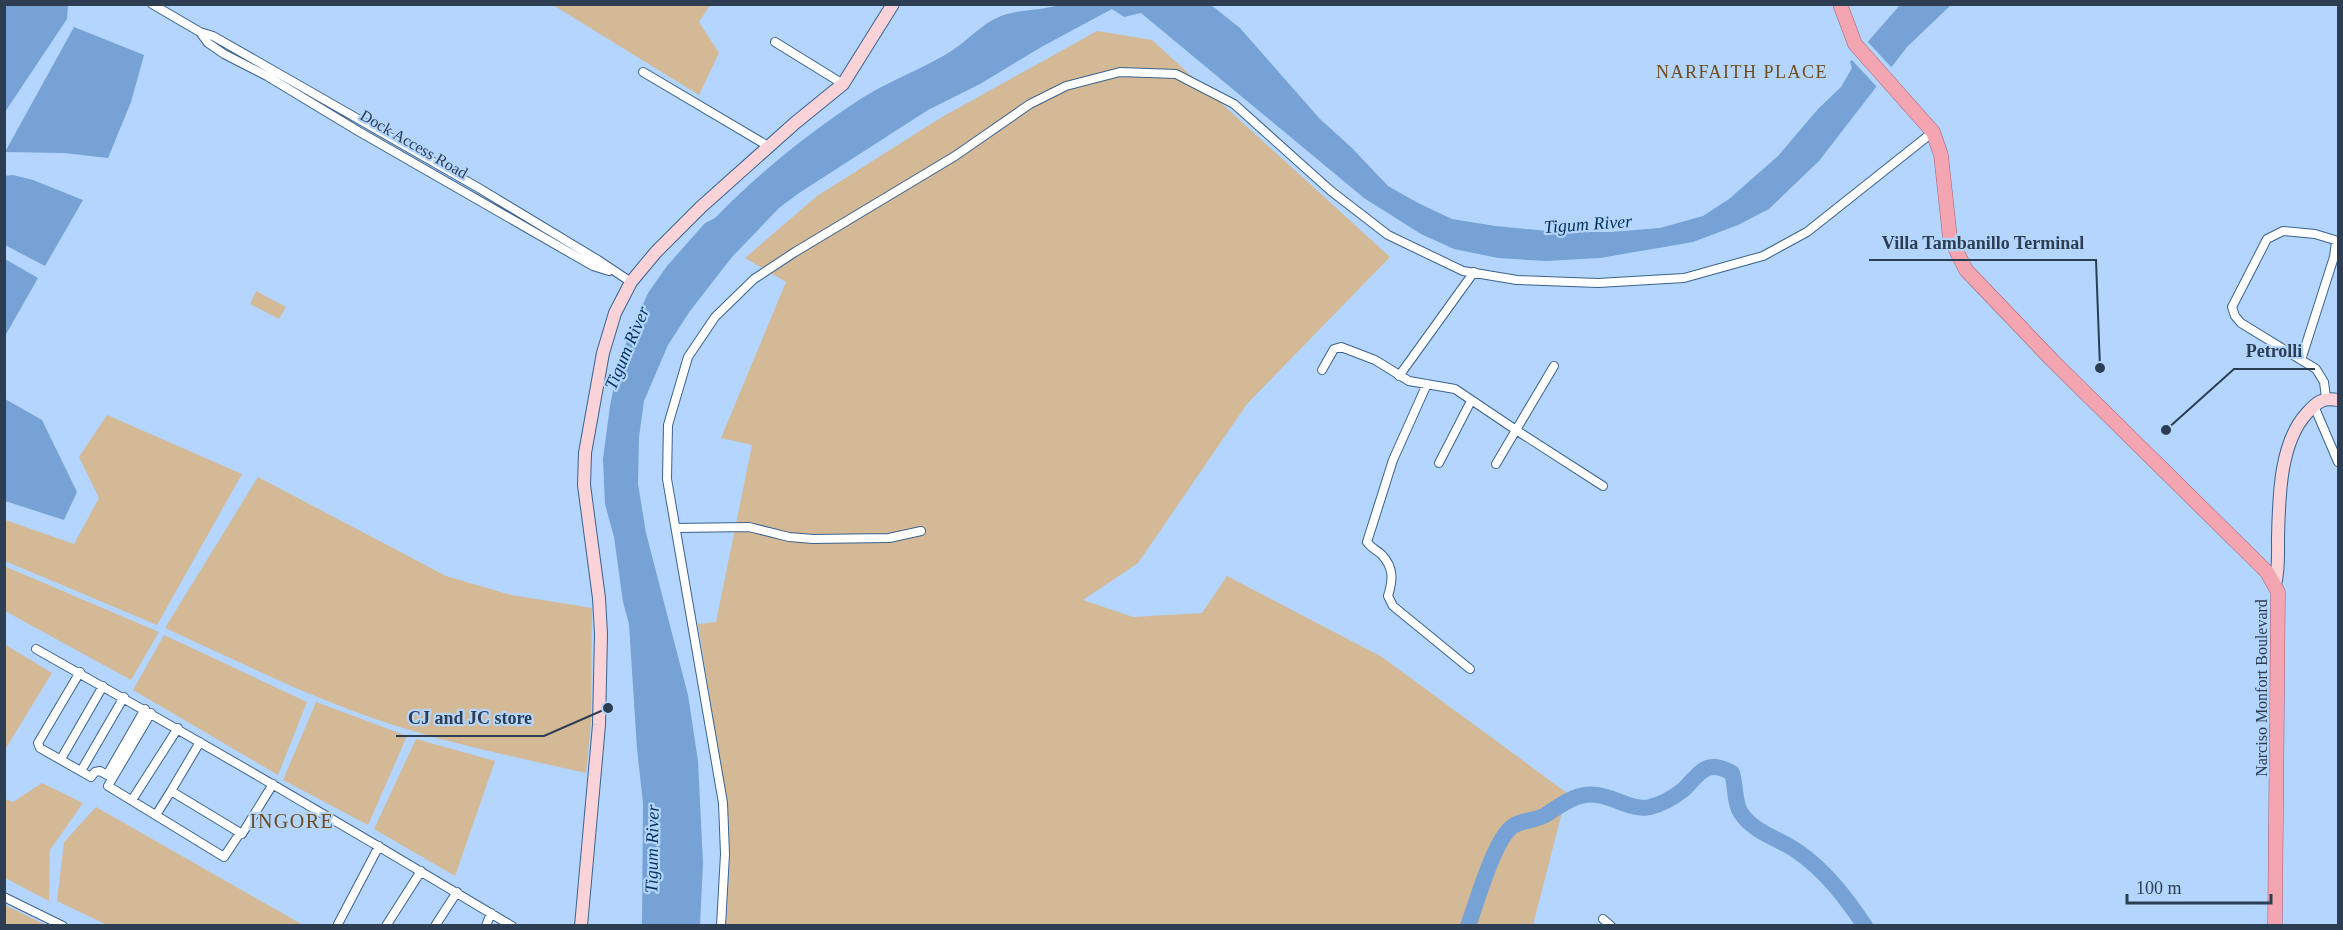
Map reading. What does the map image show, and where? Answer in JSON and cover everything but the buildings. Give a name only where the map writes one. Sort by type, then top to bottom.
[{"type":"main road","name":"Narciso Monfort Boulevard","points":[[1840,4],[1854,44],[1930,128],[1941,155],[1950,238],[1966,270],[2052,360],[2267,572],[2275,585],[2278,592],[2275,926]]},
{"type":"street","name":"Dock Access Road","points":[[152,4],[200,32],[213,36],[477,187],[631,282]]},
{"type":"street","points":[[581,926],[599,725],[601,634],[599,598],[584,485],[585,453],[603,353],[615,313],[631,282],[656,252],[768,146],[843,84],[893,4]]},
{"type":"street","points":[[775,42],[843,84]]},
{"type":"street","points":[[643,72],[768,146]]},
{"type":"street","points":[[721,926],[725,855],[723,803],[667,478],[668,425],[688,357],[715,317],[754,279],[955,156],[1030,104],[1066,86],[1120,72],[1176,74],[1234,104],[1331,191],[1388,235],[1463,271],[1517,280],[1598,283],[1684,278],[1763,256],[1808,232],[1930,128]]},
{"type":"street","points":[[2275,585],[2278,569],[2280,484],[2291,440],[2301,420],[2314,406],[2332,399],[2316,369],[2301,360],[2241,324],[2232,307],[2267,239],[2283,231],[2315,234],[2337,242],[2301,360]]},
{"type":"street","points":[[1399,376],[1474,273]]},
{"type":"street","points":[[1322,370],[1334,349],[1341,347],[1375,360],[1399,376],[1455,389],[1604,486]]},
{"type":"street","points":[[1496,465],[1554,366]]},
{"type":"street","points":[[1426,384],[1393,460],[1367,542],[1382,556],[1393,576],[1388,596],[1393,606],[1470,669]]},
{"type":"street","points":[[1439,463],[1471,401]]},
{"type":"street","points":[[2314,406],[2338,462]]},
{"type":"street","points":[[676,528],[749,527],[789,537],[813,539],[889,538],[921,531]]},
{"type":"street","points":[[36,649],[273,783],[512,926]]},
{"type":"street","points":[[80,672],[38,742],[40,748],[91,777],[95,772],[100,771],[107,775],[148,711]]},
{"type":"street","points":[[61,759],[103,686]]},
{"type":"street","points":[[81,771],[124,697]]},
{"type":"street","points":[[148,711],[108,784],[110,788],[224,857],[240,833],[244,832],[273,783]]},
{"type":"street","points":[[132,800],[178,729]]},
{"type":"street","points":[[156,815],[200,742]]},
{"type":"street","points":[[171,791],[240,833]]},
{"type":"street","points":[[338,924],[379,846]]},
{"type":"street","points":[[386,926],[421,871]]},
{"type":"street","points":[[435,926],[457,892]]},
{"type":"street","points":[[4,897],[63,926]]},
{"type":"street","points":[[486,926],[491,913]]},
{"type":"street","points":[[1603,919],[1611,926]]},
{"type":"shaded area","points":[[553,5],[710,5],[699,22],[719,53],[699,95]]},
{"type":"shaded area","points":[[1097,31],[1152,40],[1390,257],[1247,404],[1138,563],[1083,600],[1133,617],[1202,613],[1227,576],[1382,657],[1567,793],[1533,925],[726,925],[730,855],[727,805],[698,624],[716,622],[752,445],[721,438],[786,282],[745,258],[817,196],[942,117]]},
{"type":"shaded area","points":[[256,291],[286,307],[279,319],[250,304]]},
{"type":"shaded area","points":[[107,415],[242,474],[157,625],[5,561],[5,520],[74,544],[99,498],[79,457]]},
{"type":"shaded area","points":[[258,477],[446,576],[511,595],[592,608],[591,722],[586,773],[456,743],[349,710],[165,628]]},
{"type":"shaded area","points":[[4,566],[159,632],[131,680],[5,611]]},
{"type":"shaded area","points":[[164,635],[307,702],[278,775],[133,690]]},
{"type":"shaded area","points":[[4,644],[52,673],[6,748],[4,747]]},
{"type":"shaded area","points":[[316,702],[407,736],[368,825],[283,780]]},
{"type":"shaded area","points":[[416,739],[495,761],[455,876],[374,829]]},
{"type":"shaded area","points":[[42,783],[83,803],[50,850],[49,901],[5,878],[5,799],[13,802]]},
{"type":"shaded area","points":[[96,807],[303,925],[107,925],[57,901],[64,842]]},
{"type":"shaded area","points":[[5,905],[46,925],[5,925]]},
{"type":"water","points":[[5,4],[68,5],[67,19],[5,112]]},
{"type":"water","name":"Tigum River","points":[[1059,5],[1211,5],[1240,28],[1320,119],[1352,148],[1388,186],[1452,219],[1558,232],[1611,232],[1660,228],[1703,216],[1729,199],[1778,156],[1818,109],[1841,87],[1852,68],[1850,62],[1900,5],[1951,5],[1907,47],[1819,161],[1769,209],[1738,225],[1693,242],[1600,258],[1546,261],[1498,258],[1454,249],[1421,234],[1364,198],[1141,13],[1124,17],[1112,9],[1043,46],[980,84],[928,110],[799,193],[779,208],[732,257],[690,311],[668,345],[644,401],[639,437],[638,484],[646,533],[688,695],[698,761],[703,863],[700,925],[642,926],[643,803],[629,624],[623,602],[614,537],[605,504],[603,459],[610,406],[620,357],[648,293],[667,266],[705,223],[715,218],[748,186],[800,142],[837,115],[878,89],[945,55],[979,29],[1001,16]]},
{"type":"water","points":[[74,27],[144,55],[131,102],[108,158],[64,153],[5,152]]},
{"type":"water","points":[[13,175],[33,180],[83,200],[45,266],[5,245],[5,176]]},
{"type":"water","points":[[5,259],[38,278],[5,336]]},
{"type":"water","points":[[5,399],[42,420],[77,492],[64,520],[5,501]]},
{"type":"pier","points":[[1866,40],[1893,69],[1878,88],[1850,58]]},
{"type":"waterway","points":[[1468,926],[1493,857],[1506,833],[1513,826],[1543,816],[1583,795],[1604,796],[1643,808],[1654,806],[1679,793],[1704,770],[1715,767],[1732,773],[1737,804],[1746,820],[1797,851],[1817,867],[1843,895],[1865,926]]},
{"type":"place","name":"Villa Tambanillo Terminal","points":[[2100,368]]},
{"type":"place","name":"Petrolli","points":[[2166,430]]},
{"type":"place","name":"CJ and JC store","points":[[608,708]]},
{"type":"district","name":"NARFAITH PLACE","points":[[1742,72]]},
{"type":"district","name":"INGORE","points":[[292,821]]}]
